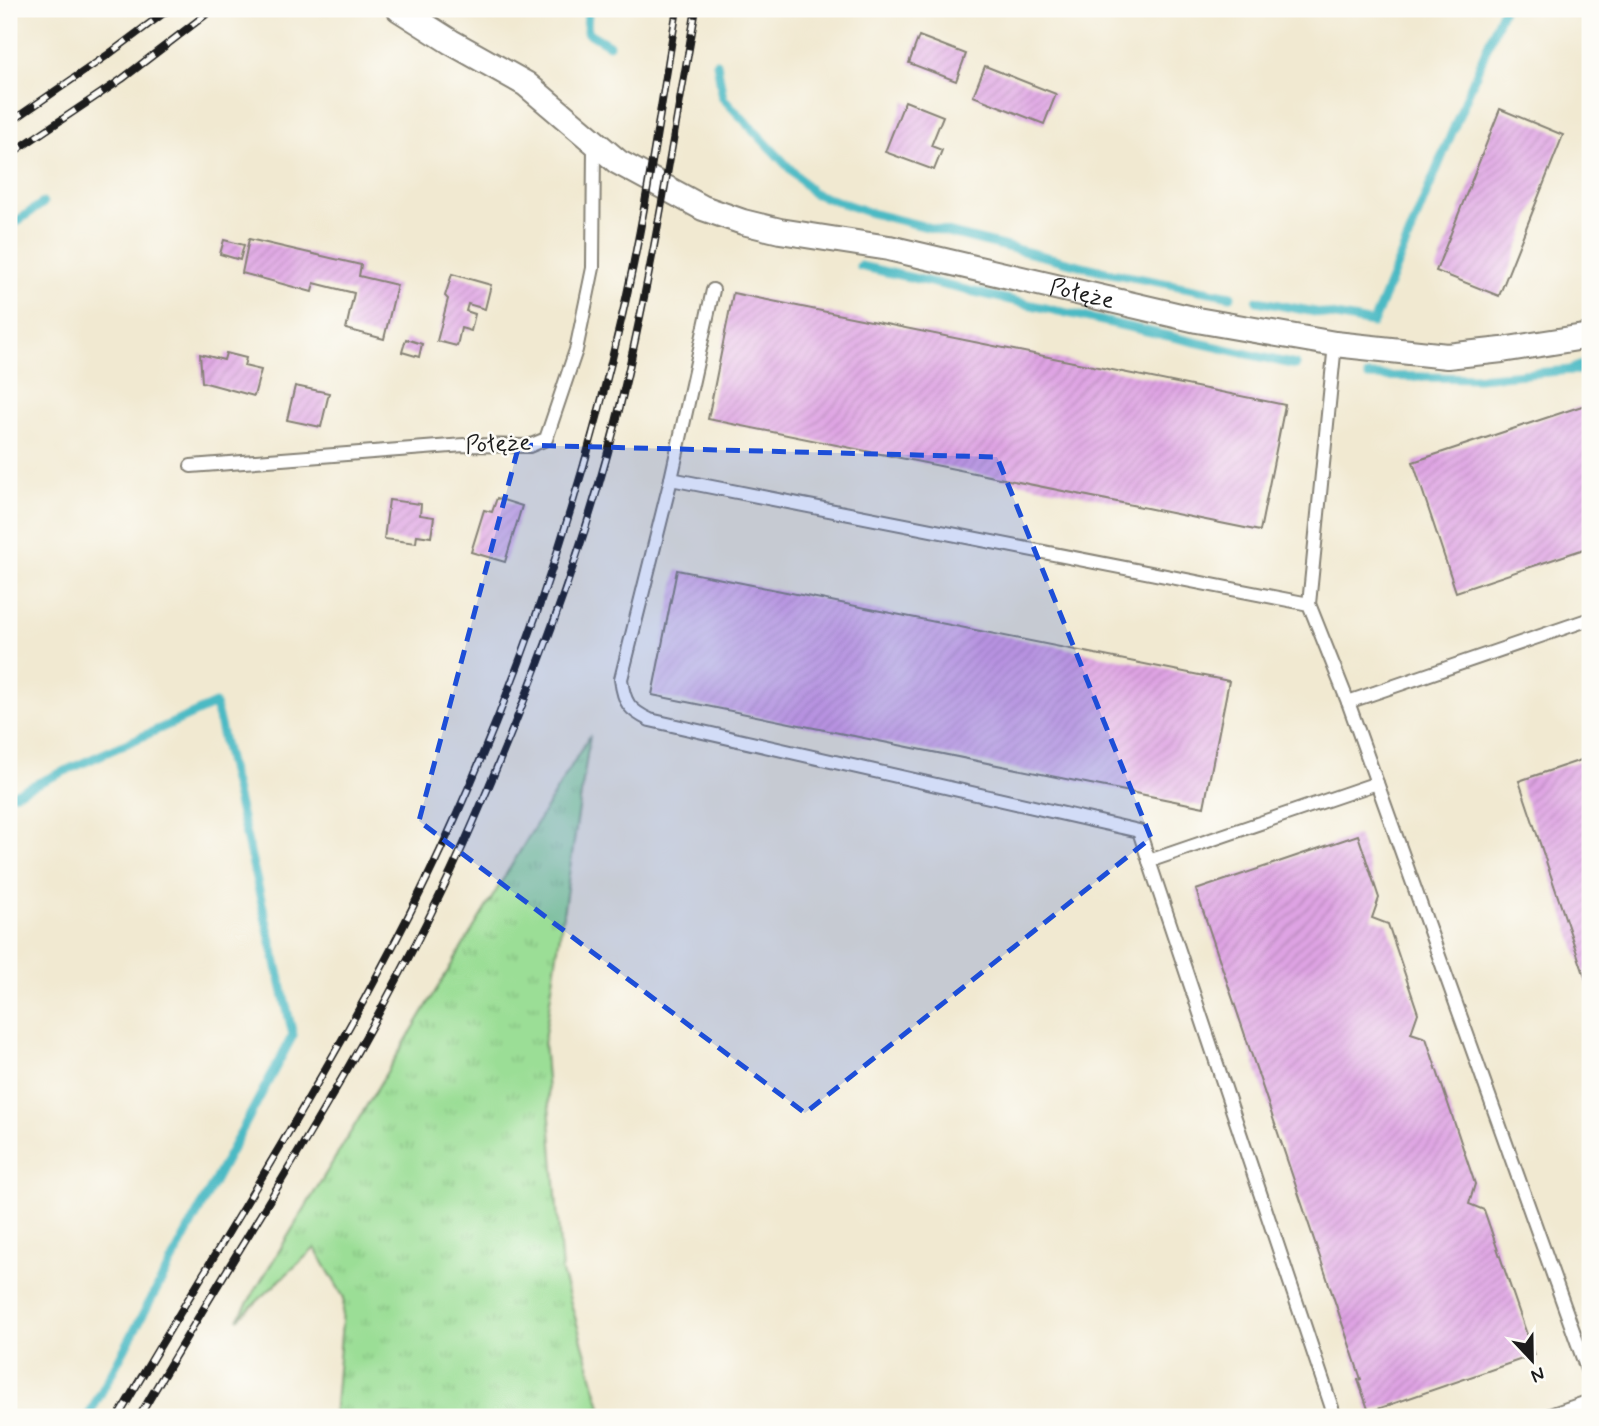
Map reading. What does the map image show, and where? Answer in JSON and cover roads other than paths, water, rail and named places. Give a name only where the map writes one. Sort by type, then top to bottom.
[{"type":"street","name":"Połęże","points":[[399,9],[526,84],[618,162],[703,208],[743,222],[780,231],[889,248],[1197,320],[1335,344],[1447,356],[1590,336]]},
{"type":"lane","name":"Połęże","points":[[191,466],[464,445],[529,446],[546,439],[576,350],[593,268],[594,144]]},
{"type":"lane","points":[[713,290],[671,479],[621,679],[623,697],[635,713],[650,720],[1139,831],[1335,1417]]},
{"type":"lane","points":[[1335,344],[1309,604],[1348,702],[1590,1378]]},
{"type":"lane","points":[[671,479],[1309,604]]},
{"type":"lane","points":[[1348,702],[1590,619]]},
{"type":"lane","points":[[1149,861],[1377,783]]},
{"type":"lane","points":[[1544,1417],[1590,1401]]},
{"type":"waterway","points":[[588,9],[587,32],[609,45]]},
{"type":"waterway","points":[[1257,301],[1373,323],[1503,9]]},
{"type":"waterway","points":[[717,63],[723,98],[813,193],[871,213],[1111,273],[1231,296]]},
{"type":"waterway","points":[[9,227],[43,203]]},
{"type":"waterway","points":[[860,266],[1296,365]]},
{"type":"waterway","points":[[1572,369],[1590,362]]},
{"type":"waterway","points":[[1368,376],[1477,378],[1571,370],[1590,371]]},
{"type":"waterway","points":[[9,796],[215,704],[293,1035],[88,1417]]},
{"type":"railway","points":[[9,123],[169,9]]},
{"type":"railway","points":[[9,155],[122,79],[213,9]]},
{"type":"railway","points":[[118,1417],[296,1120],[381,969],[457,814],[508,692],[572,504],[608,376],[639,237],[677,9]]},
{"type":"railway","points":[[139,1417],[315,1124],[399,975],[474,821],[518,717],[576,557],[623,394],[653,250],[696,9]]}]
